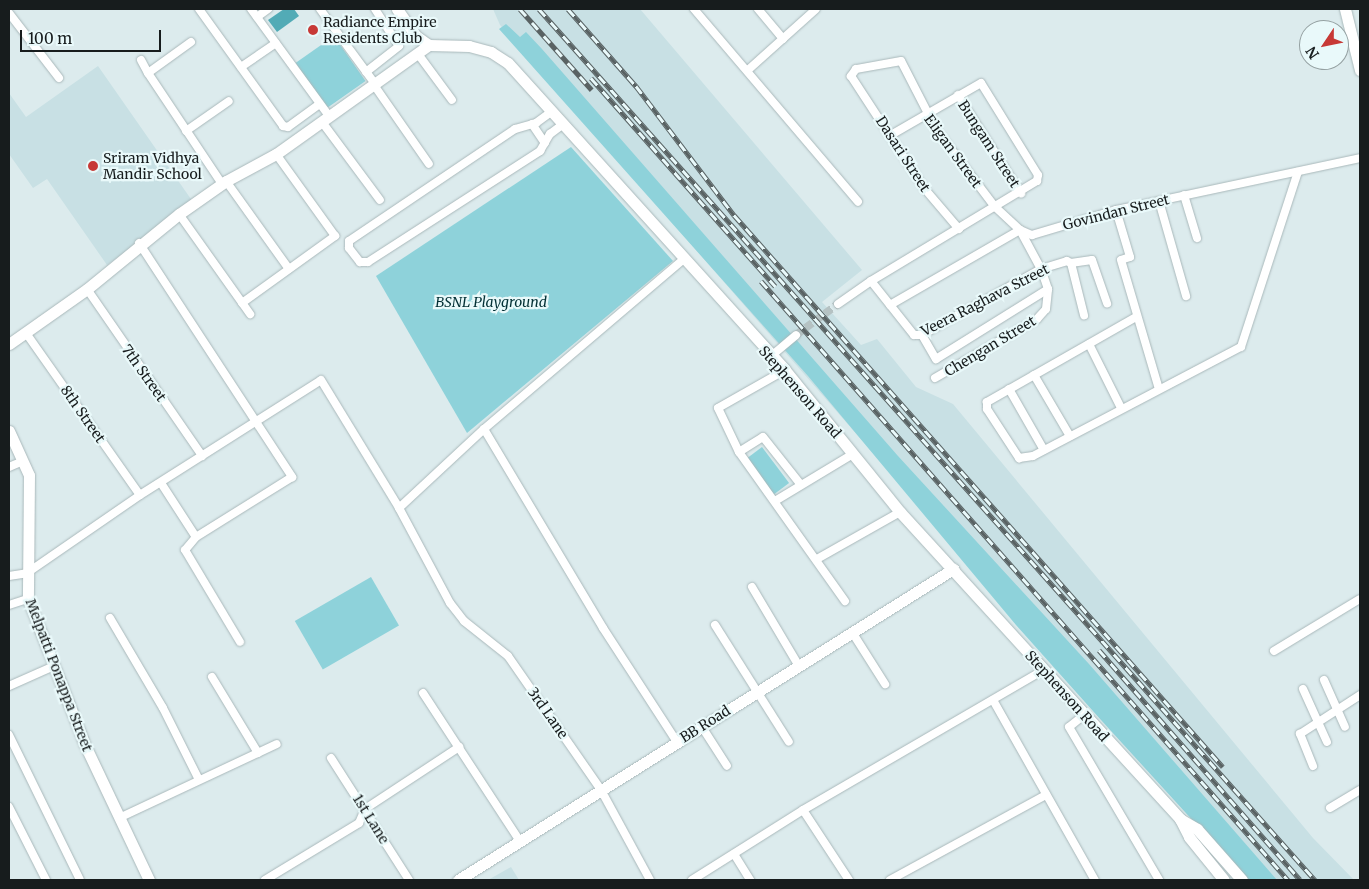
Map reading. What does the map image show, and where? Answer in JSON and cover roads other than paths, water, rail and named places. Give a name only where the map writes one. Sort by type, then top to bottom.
[{"type":"main road","points":[[9,344],[87,289],[139,243],[179,214],[224,183],[276,154],[429,45],[416,36],[396,9]]},
{"type":"main road","points":[[1345,9],[1360,70]]},
{"type":"main road","name":"Stephenson Road","points":[[429,45],[469,46],[491,52],[508,63],[558,128],[684,260],[770,358],[784,370],[900,512],[1180,819]]},
{"type":"main road","name":"Melpatti Ponappa Street","points":[[9,431],[29,475],[28,599],[84,743],[149,880]]},
{"type":"main road","name":"BB Road","points":[[458,880],[953,569]]},
{"type":"main road","points":[[1180,819],[1189,837],[1224,880]]},
{"type":"main road","points":[[1180,819],[1197,828],[1242,880]]},
{"type":"street","points":[[199,9],[286,128],[320,104]]},
{"type":"street","points":[[251,9],[320,104],[326,119],[380,200]]},
{"type":"street","points":[[257,17],[268,9]]},
{"type":"street","points":[[322,9],[429,164]]},
{"type":"street","points":[[366,72],[399,46],[375,9]]},
{"type":"street","points":[[694,9],[748,70],[858,202]]},
{"type":"street","points":[[758,9],[783,39]]},
{"type":"street","points":[[748,70],[816,9]]},
{"type":"street","points":[[9,12],[59,78]]},
{"type":"street","points":[[148,73],[191,42]]},
{"type":"street","points":[[241,67],[276,43]]},
{"type":"street","points":[[418,54],[452,100]]},
{"type":"street","points":[[140,60],[186,131],[289,269]]},
{"type":"street","name":"Dasari Street","points":[[901,61],[856,69],[851,76],[924,188],[959,229]]},
{"type":"street","name":"Eligan Street","points":[[901,61],[926,113],[994,207],[1020,230]]},
{"type":"street","points":[[838,304],[871,281],[1036,184],[1038,175],[981,83],[926,113],[891,135]]},
{"type":"street","name":"Bungam Street","points":[[958,95],[1020,193]]},
{"type":"street","points":[[186,131],[229,100]]},
{"type":"street","points":[[547,115],[532,124],[515,129],[353,238],[349,248],[360,262],[368,262],[540,151],[558,128]]},
{"type":"street","points":[[532,124],[545,143]]},
{"type":"street","points":[[242,303],[335,236],[276,154]]},
{"type":"street","name":"Govindan Street","points":[[1020,230],[1032,235],[1116,210],[1360,158]]},
{"type":"street","points":[[1136,317],[987,402],[987,409],[1019,458],[1044,450],[1121,408],[1241,347],[1298,172]]},
{"type":"street","points":[[1184,195],[1196,238]]},
{"type":"street","points":[[1159,201],[1186,296]]},
{"type":"street","points":[[1116,210],[1130,257],[1121,260],[1136,317],[1159,389]]},
{"type":"street","points":[[179,214],[250,314]]},
{"type":"street","points":[[871,281],[890,305],[1020,230],[1041,269],[1048,290],[936,360],[922,335]]},
{"type":"street","points":[[139,243],[292,477],[196,537],[185,550],[240,642]]},
{"type":"street","points":[[399,508],[484,429],[684,260]]},
{"type":"street","name":"Veera Raghava Street","points":[[890,305],[908,330],[922,335],[1041,269],[1067,261],[1071,263],[1092,260],[1107,303]]},
{"type":"street","points":[[1071,263],[1084,315]]},
{"type":"street","name":"7th Street","points":[[87,289],[202,456]]},
{"type":"street","name":"Chengan Street","points":[[936,378],[1037,319],[1046,309],[1048,290]]},
{"type":"street","name":"8th Street","points":[[26,332],[140,495]]},
{"type":"street","points":[[770,358],[796,335]]},
{"type":"street","points":[[1089,344],[1121,408]]},
{"type":"street","points":[[784,370],[718,408],[738,452],[776,500],[845,601]]},
{"type":"street","points":[[1034,375],[1070,436]]},
{"type":"street","name":"3rd Lane","points":[[256,422],[322,380],[399,508],[450,603],[464,622],[490,640],[508,656],[601,790],[650,880]]},
{"type":"street","points":[[1009,389],[1044,450]]},
{"type":"street","points":[[9,576],[27,573],[140,495],[256,422]]},
{"type":"street","points":[[484,429],[603,628],[677,742]]},
{"type":"street","points":[[738,452],[763,437],[801,485]]},
{"type":"street","points":[[776,500],[853,454]]},
{"type":"street","points":[[9,467],[23,461]]},
{"type":"street","points":[[161,483],[196,537]]},
{"type":"street","points":[[816,559],[900,512]]},
{"type":"street","points":[[752,587],[799,666]]},
{"type":"street","points":[[9,605],[28,599]]},
{"type":"street","points":[[1274,651],[1360,599]]},
{"type":"street","points":[[110,618],[163,708],[199,780]]},
{"type":"street","points":[[715,625],[789,742]]},
{"type":"street","points":[[852,632],[885,684]]},
{"type":"street","points":[[9,686],[54,666]]},
{"type":"street","points":[[692,880],[803,810],[1044,670]]},
{"type":"street","points":[[212,677],[258,753]]},
{"type":"street","points":[[1324,680],[1345,727]]},
{"type":"street","points":[[1303,689],[1327,742]]},
{"type":"street","points":[[423,693],[520,840]]},
{"type":"street","points":[[1313,766],[1300,734],[1360,695]]},
{"type":"street","points":[[993,700],[1095,880]]},
{"type":"street","points":[[1084,715],[1069,727],[1159,880]]},
{"type":"street","points":[[702,727],[727,766]]},
{"type":"street","points":[[9,735],[80,880]]},
{"type":"street","points":[[119,818],[277,744]]},
{"type":"street","points":[[266,880],[359,823],[365,809],[459,747]]},
{"type":"street","name":"1st Lane","points":[[331,758],[409,880]]},
{"type":"street","points":[[1330,808],[1360,790]]},
{"type":"street","points":[[890,880],[1046,795]]},
{"type":"street","points":[[9,807],[46,880]]},
{"type":"street","points":[[803,810],[849,880]]},
{"type":"street","points":[[734,854],[750,880]]},
{"type":"tunnel","points":[[796,335],[838,304]]},
{"type":"railway","points":[[520,9],[592,90]]},
{"type":"railway","points":[[539,9],[1315,880]]},
{"type":"railway","points":[[568,9],[636,86],[734,215],[1223,767]]},
{"type":"railway","points":[[591,78],[775,286]]},
{"type":"railway","points":[[761,281],[1288,880]]},
{"type":"railway","points":[[1099,650],[1300,880]]},
{"type":"place","name":"Radiance Empire Residents Club","points":[[313,30]]},
{"type":"place","name":"Sriram Vidhya Mandir School","points":[[93,166]]},
{"type":"park label","name":"BSNL Playground","points":[[491,302]]}]
